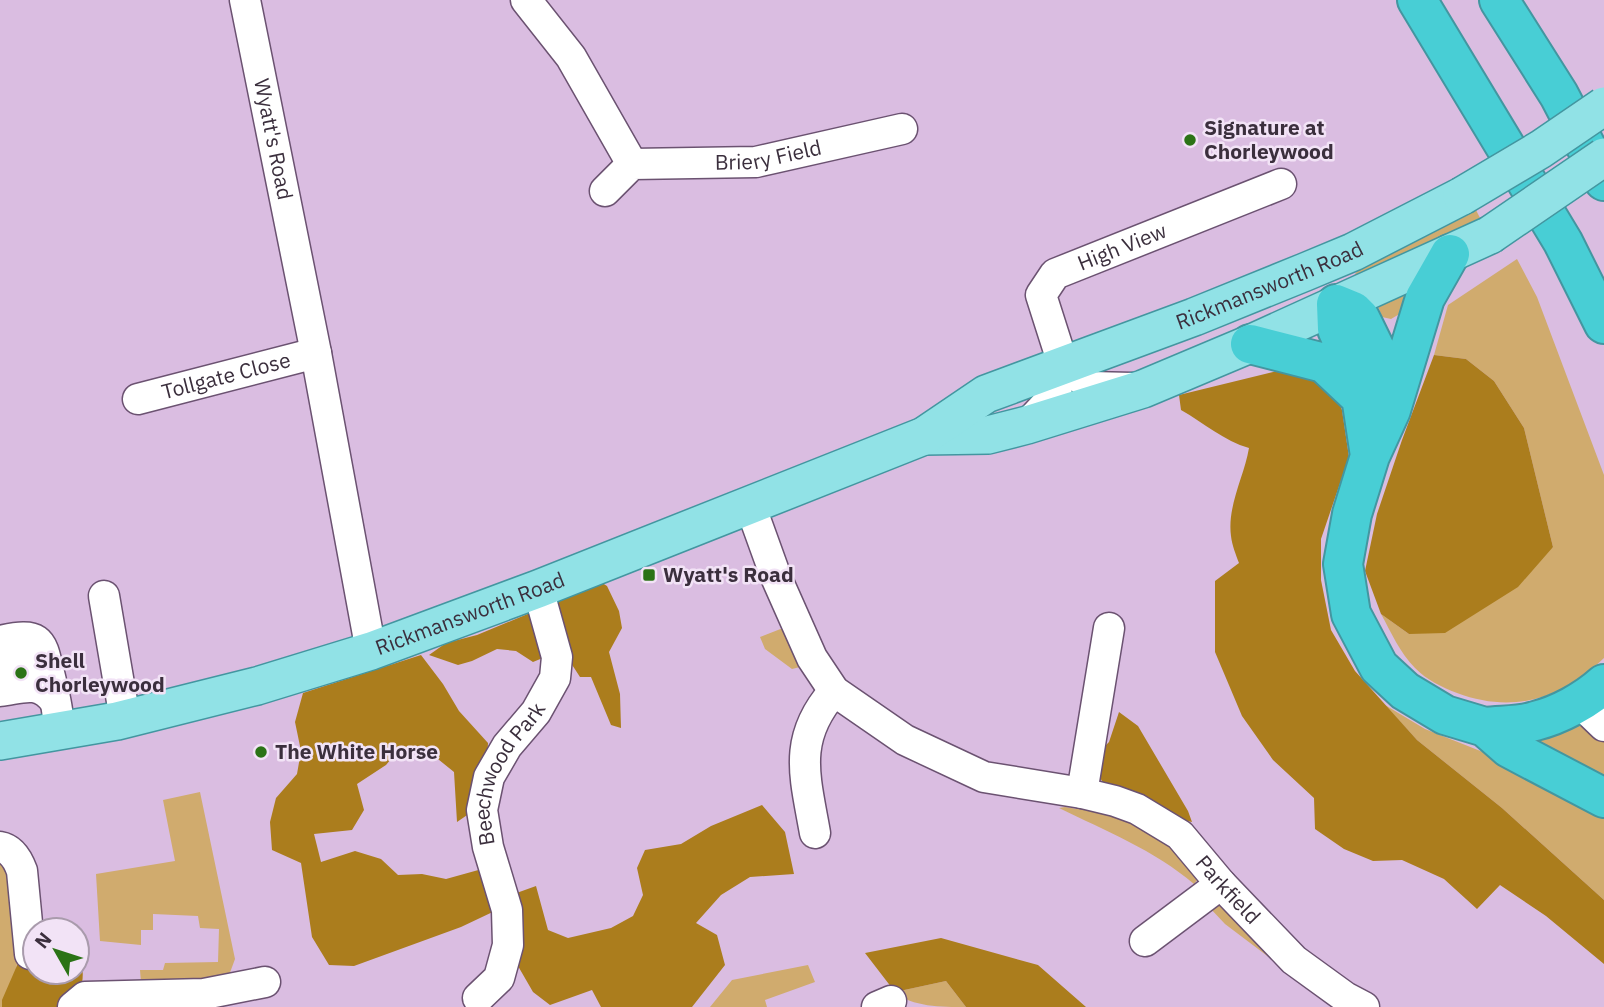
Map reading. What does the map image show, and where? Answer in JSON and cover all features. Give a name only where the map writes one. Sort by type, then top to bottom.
[{"type":"highway","points":[[1418,0],[1563,242],[1604,324]]},
{"type":"highway","points":[[1499,0],[1559,95],[1604,181]]},
{"type":"highway","points":[[1376,404],[1425,298],[1450,254]]},
{"type":"highway","points":[[1336,304],[1360,318],[1386,372],[1376,404],[1370,456],[1352,514],[1343,564],[1351,614],[1379,667],[1405,691],[1445,715],[1485,727],[1533,722],[1596,704]]},
{"type":"highway","points":[[1250,344],[1324,363],[1376,404]]},
{"type":"highway","points":[[1485,727],[1509,748],[1604,798]]},
{"type":"main road","name":"Rickmansworth Road","points":[[0,741],[55,704],[125,719],[257,686],[371,651],[538,589],[924,436],[986,394],[1194,317],[1353,252],[1462,196],[1541,149],[1604,106]]},
{"type":"main road","points":[[1541,149],[1587,137],[1604,127]]},
{"type":"main road","name":"Rickmansworth Road","points":[[924,436],[988,435],[1143,388],[1250,344],[1490,235],[1604,157]]},
{"type":"main road","points":[[1194,317],[1257,311],[1296,298],[1314,296],[1336,304],[1341,270],[1353,252]]},
{"type":"street","name":"Wyatt's Road","points":[[245,0],[316,353],[371,651]]},
{"type":"street","points":[[526,0],[571,57],[632,164],[605,191]]},
{"type":"street","name":"Briery Field","points":[[632,164],[756,162],[902,129]]},
{"type":"street","name":"High View","points":[[1063,364],[1041,295],[1055,274],[1281,184]]},
{"type":"street","name":"Tollgate Close","points":[[138,399],[316,353]]},
{"type":"street","points":[[1027,425],[1055,396],[1063,364],[1091,387],[1143,388]]},
{"type":"street","name":"Parkfield","points":[[750,505],[776,577],[812,658],[834,691],[905,740],[984,776],[1082,793],[1137,809],[1180,835],[1221,884],[1294,960],[1345,997],[1364,1007]]},
{"type":"street","name":"Beechwood Park","points":[[478,998],[499,978],[508,944],[507,910],[488,847],[482,810],[489,777],[507,746],[536,712],[555,678],[557,657],[538,589]]},
{"type":"street","points":[[104,596],[125,719]]},
{"type":"street","points":[[1082,793],[1109,628]]},
{"type":"street","points":[[0,640],[26,635],[37,640],[43,649],[55,704]]},
{"type":"street","points":[[0,667],[24,662],[40,668],[55,704]]},
{"type":"street","points":[[0,691],[35,686],[46,690],[55,704]]},
{"type":"street","points":[[808,826],[805,744],[818,710],[834,691]]},
{"type":"street","points":[[0,848],[5,848],[17,858],[22,871],[26,916]]},
{"type":"street","points":[[1145,941],[1221,884]]},
{"type":"street","points":[[73,1007],[85,997],[204,995],[265,982]]},
{"type":"shaded area","points":[[1476,210],[1480,218],[1352,283],[1364,263],[1436,226]]},
{"type":"shaded area","points":[[1517,259],[1537,297],[1604,475],[1604,658],[1571,684],[1554,693],[1536,699],[1498,702],[1457,693],[1424,676],[1405,656],[1381,614],[1409,634],[1553,547],[1524,428],[1494,381],[1466,359],[1434,355],[1448,305]]},
{"type":"shaded area","points":[[1415,287],[1413,306],[1391,319],[1382,317],[1378,306]]},
{"type":"shaded area","points":[[1434,355],[1466,359],[1494,381],[1524,428],[1553,547],[1518,587],[1445,633],[1409,634],[1381,614],[1365,571],[1377,514]]},
{"type":"shaded area","points":[[1281,370],[1331,382],[1342,410],[1349,457],[1321,539],[1321,580],[1331,630],[1355,671],[1417,740],[1502,808],[1604,900],[1604,964],[1546,916],[1500,885],[1477,909],[1444,879],[1402,860],[1373,861],[1344,849],[1315,829],[1314,798],[1273,760],[1242,716],[1215,652],[1215,581],[1239,563],[1232,543],[1230,525],[1249,448],[1223,436],[1181,410],[1179,395]]},
{"type":"shaded area","points":[[591,576],[607,586],[619,611],[622,628],[609,652],[620,694],[621,728],[611,725],[591,677],[580,677],[567,657],[550,655],[533,662],[516,651],[497,649],[458,665],[429,655],[446,643],[477,635],[530,613]]},
{"type":"shaded area","points":[[783,628],[800,667],[792,669],[765,649],[760,637]]},
{"type":"shaded area","points":[[421,655],[459,711],[488,743],[487,761],[473,811],[457,822],[454,772],[428,751],[401,747],[386,765],[357,784],[364,810],[352,830],[314,834],[321,862],[355,851],[381,859],[398,875],[422,874],[446,879],[482,869],[499,909],[461,927],[354,966],[329,965],[312,937],[301,863],[272,850],[270,822],[276,798],[297,774],[301,751],[295,722],[303,693]]},
{"type":"shaded area","points":[[1385,705],[1425,729],[1493,756],[1538,778],[1604,818],[1604,900],[1502,808],[1417,740]]},
{"type":"shaded area","points":[[1119,712],[1138,726],[1192,822],[1169,817],[1108,789],[1097,774],[1099,752],[1109,742]]},
{"type":"shaded area","points":[[1572,718],[1604,736],[1604,781],[1524,734]]},
{"type":"shaded area","points":[[200,792],[235,959],[228,978],[198,982],[141,982],[140,970],[163,970],[165,963],[218,962],[219,929],[200,928],[198,916],[153,914],[153,930],[141,930],[141,945],[100,941],[96,874],[175,861],[163,800]]},
{"type":"shaded area","points":[[762,805],[785,832],[794,874],[750,877],[721,895],[696,923],[717,935],[725,965],[692,1007],[601,1007],[592,990],[550,1005],[533,992],[518,966],[521,930],[511,895],[536,886],[548,930],[568,938],[611,928],[633,916],[643,895],[637,868],[645,850],[681,844],[711,826]]},
{"type":"shaded area","points":[[1059,808],[1119,816],[1136,822],[1171,845],[1202,874],[1194,884],[1146,851]]},
{"type":"shaded area","points":[[0,860],[13,874],[20,942],[16,971],[16,1007],[0,1007]]},
{"type":"shaded area","points":[[1222,903],[1273,958],[1225,924],[1209,907]]},
{"type":"shaded area","points":[[941,938],[1038,965],[1086,1007],[966,1007],[946,981],[895,992],[865,953]]},
{"type":"shaded area","points":[[21,956],[21,986],[81,986],[69,1007],[2,1007],[2,1000]]},
{"type":"shaded area","points":[[808,965],[815,982],[765,1000],[767,1007],[710,1007],[732,980]]},
{"type":"shaded area","points":[[946,981],[966,1007],[918,1003],[895,992]]},
{"type":"place","name":"Signature at Chorleywood","points":[[1190,140]]},
{"type":"place","name":"Wyatt's Road","points":[[649,575]]},
{"type":"place","name":"Shell Chorleywood","points":[[21,673]]},
{"type":"place","name":"The White Horse","points":[[261,752]]}]
